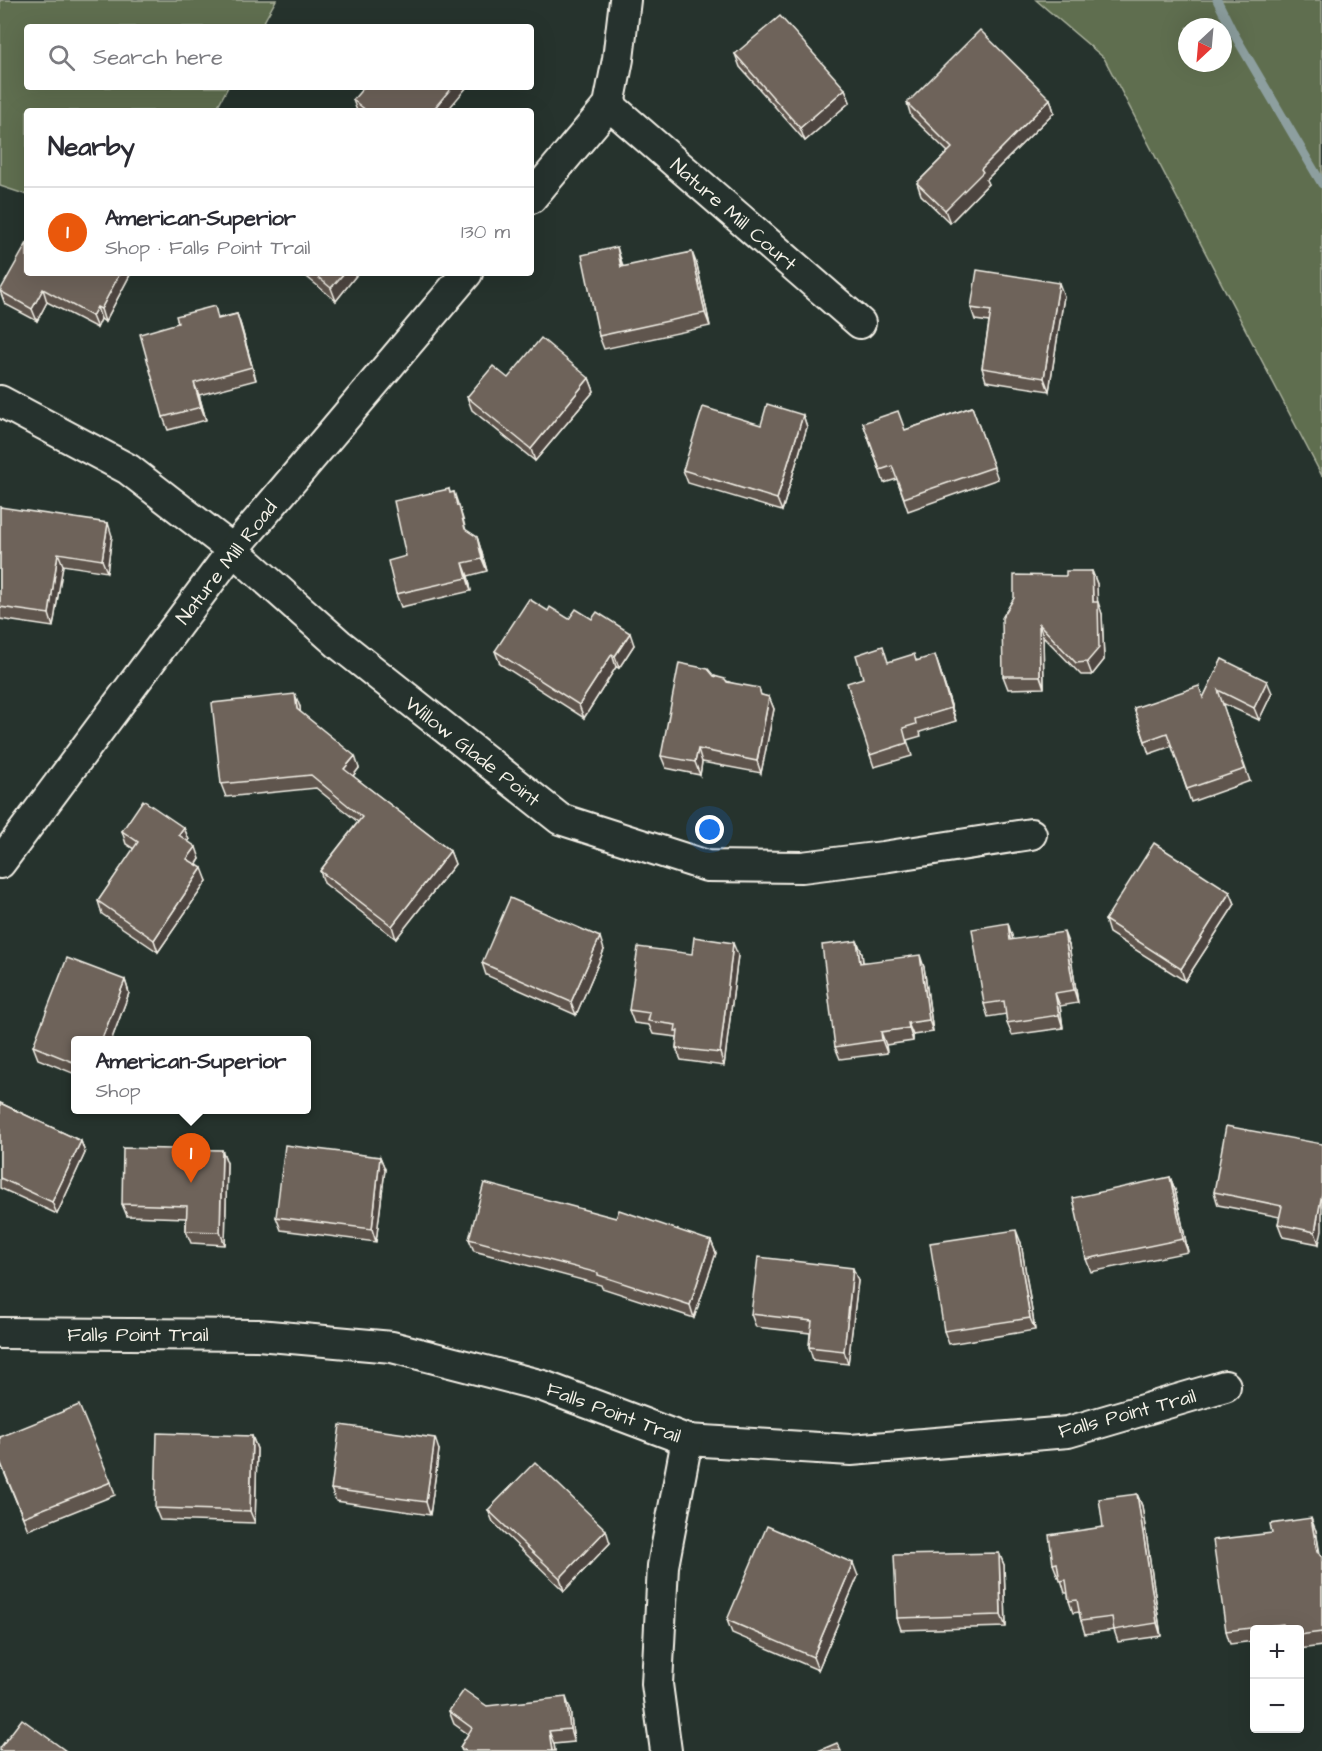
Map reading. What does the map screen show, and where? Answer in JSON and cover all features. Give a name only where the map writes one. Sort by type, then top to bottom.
[{"type":"street","points":[[534,194],[609,105],[618,59],[625,0]]},
{"type":"street","name":"Nature Mill Court","points":[[609,105],[860,323]]},
{"type":"street","name":"Nature Mill Road","points":[[0,863],[233,550],[464,276]]},
{"type":"street","name":"Willow Glade Point","points":[[0,401],[128,469],[233,550],[339,644],[560,819],[707,866],[802,867],[1031,834]]},
{"type":"street","name":"Falls Point Trail","points":[[0,1333],[258,1335],[392,1347],[543,1386],[687,1440],[851,1450],[1068,1432],[1225,1386]]},
{"type":"street","points":[[666,1751],[657,1684],[663,1566],[687,1440]]},
{"type":"green space","points":[[0,0],[276,0],[263,24],[24,24],[24,90],[226,90],[217,108],[24,108],[24,194],[0,186]]},
{"type":"green space","points":[[1036,0],[1322,0],[1322,476],[1104,58]]},
{"type":"building","points":[[780,16],[845,89],[800,128],[735,54]]},
{"type":"building","points":[[980,30],[1050,99],[981,169],[983,172],[945,210],[917,183],[952,148],[907,103]]},
{"type":"building","points":[[361,90],[450,90],[434,108],[363,108],[353,100]]},
{"type":"building","points":[[617,247],[621,267],[692,252],[705,313],[599,336],[582,255]]},
{"type":"building","points":[[24,248],[24,276],[118,276],[101,309],[97,307],[92,316],[43,289],[32,309],[0,291]]},
{"type":"building","points":[[977,270],[1059,283],[1044,378],[982,368],[991,311],[971,308]]},
{"type":"building","points":[[317,276],[341,276],[331,288]]},
{"type":"building","points":[[215,306],[218,319],[237,314],[252,367],[194,383],[201,407],[163,417],[140,334],[178,323],[176,316]]},
{"type":"building","points":[[541,338],[589,378],[531,449],[467,397],[493,366],[508,378]]},
{"type":"building","points":[[767,404],[803,415],[777,499],[683,470],[703,407],[761,425]]},
{"type":"building","points":[[972,407],[994,467],[904,498],[892,466],[880,470],[863,423],[898,411],[905,430]]},
{"type":"building","points":[[449,489],[450,493],[454,492],[465,529],[477,537],[482,559],[463,563],[467,578],[396,594],[388,561],[406,556],[394,501]]},
{"type":"building","points":[[0,507],[108,523],[102,560],[58,553],[49,614],[0,607]]},
{"type":"building","points":[[1066,571],[1092,571],[1093,602],[1098,602],[1099,648],[1087,662],[1076,663],[1039,624],[1040,676],[1003,676],[1002,618],[1014,598],[1014,575],[1066,576]]},
{"type":"building","points":[[529,599],[548,611],[550,607],[569,619],[576,609],[592,619],[597,612],[630,633],[615,656],[612,654],[579,705],[495,651]]},
{"type":"building","points":[[883,646],[888,662],[914,654],[916,661],[935,655],[951,708],[915,719],[916,724],[903,728],[907,743],[870,755],[847,683],[863,678],[856,655]]},
{"type":"building","points":[[1222,659],[1267,681],[1254,708],[1218,690],[1245,769],[1187,789],[1167,733],[1145,741],[1134,708],[1199,686],[1203,698]]},
{"type":"building","points":[[679,663],[708,669],[714,676],[725,679],[727,682],[759,688],[761,695],[769,697],[757,761],[698,749],[695,762],[661,756]]},
{"type":"building","points":[[295,694],[297,709],[355,756],[344,769],[450,851],[392,926],[320,871],[362,817],[311,775],[221,784],[212,703]]},
{"type":"building","points":[[143,800],[184,828],[179,835],[196,847],[187,859],[202,868],[154,940],[98,901],[138,842],[122,831]]},
{"type":"building","points":[[1154,843],[1230,892],[1181,969],[1105,920]]},
{"type":"building","points":[[510,898],[600,937],[571,1002],[482,963]]},
{"type":"building","points":[[1008,923],[1010,940],[1064,932],[1074,990],[1055,993],[1059,1015],[1007,1023],[1004,1001],[984,1004],[972,929]]},
{"type":"building","points":[[694,937],[733,943],[720,1053],[676,1048],[678,1031],[675,1031],[676,1025],[648,1021],[650,1013],[629,1010],[638,947],[692,954]]},
{"type":"building","points":[[857,941],[860,963],[920,955],[929,1020],[908,1023],[909,1028],[881,1032],[882,1040],[835,1047],[822,945]]},
{"type":"building","points":[[67,958],[125,980],[103,1036],[71,1036],[71,1061],[33,1046]]},
{"type":"building","points":[[0,1103],[81,1141],[52,1202],[0,1178]]},
{"type":"building","points":[[1226,1126],[1322,1144],[1322,1193],[1315,1232],[1278,1224],[1282,1206],[1214,1192]]},
{"type":"building","points":[[285,1145],[380,1157],[372,1229],[276,1217]]},
{"type":"building","points":[[123,1148],[222,1150],[220,1232],[186,1231],[187,1206],[122,1204]]},
{"type":"building","points":[[1170,1177],[1183,1239],[1086,1259],[1073,1198]]},
{"type":"building","points":[[484,1183],[616,1218],[619,1210],[711,1241],[690,1305],[598,1275],[598,1273],[469,1239]]},
{"type":"building","points":[[1016,1230],[1030,1318],[944,1331],[930,1243]]},
{"type":"building","points":[[758,1257],[853,1268],[844,1351],[809,1347],[812,1321],[751,1314]]},
{"type":"building","points":[[79,1405],[111,1482],[23,1517],[0,1461],[0,1437]]},
{"type":"building","points":[[340,1425],[435,1438],[426,1502],[331,1489]]},
{"type":"building","points":[[157,1433],[252,1436],[250,1511],[155,1508]]},
{"type":"building","points":[[535,1462],[606,1530],[560,1578],[488,1510]]},
{"type":"building","points":[[1137,1494],[1157,1623],[1114,1630],[1112,1617],[1081,1621],[1077,1600],[1069,1601],[1066,1580],[1060,1581],[1057,1563],[1053,1564],[1049,1535],[1103,1527],[1099,1499]]},
{"type":"building","points":[[1311,1518],[1317,1552],[1322,1556],[1322,1632],[1304,1634],[1304,1625],[1283,1624],[1250,1625],[1250,1628],[1226,1631],[1213,1540],[1272,1533],[1270,1524]]},
{"type":"building","points":[[767,1526],[853,1563],[813,1657],[727,1620]]},
{"type":"building","points":[[999,1553],[1001,1615],[897,1618],[894,1555]]},
{"type":"building","points":[[464,1690],[487,1706],[566,1697],[570,1729],[549,1731],[552,1751],[466,1751],[460,1747],[472,1728],[449,1711]]},
{"type":"building","points":[[22,1719],[66,1751],[0,1751]]},
{"type":"building","points":[[837,1743],[841,1751],[818,1751]]},
{"type":"waterway","points":[[1217,0],[1234,34],[1322,184]]},
{"type":"place","name":"American-Superior","points":[[191,1183]]}]
